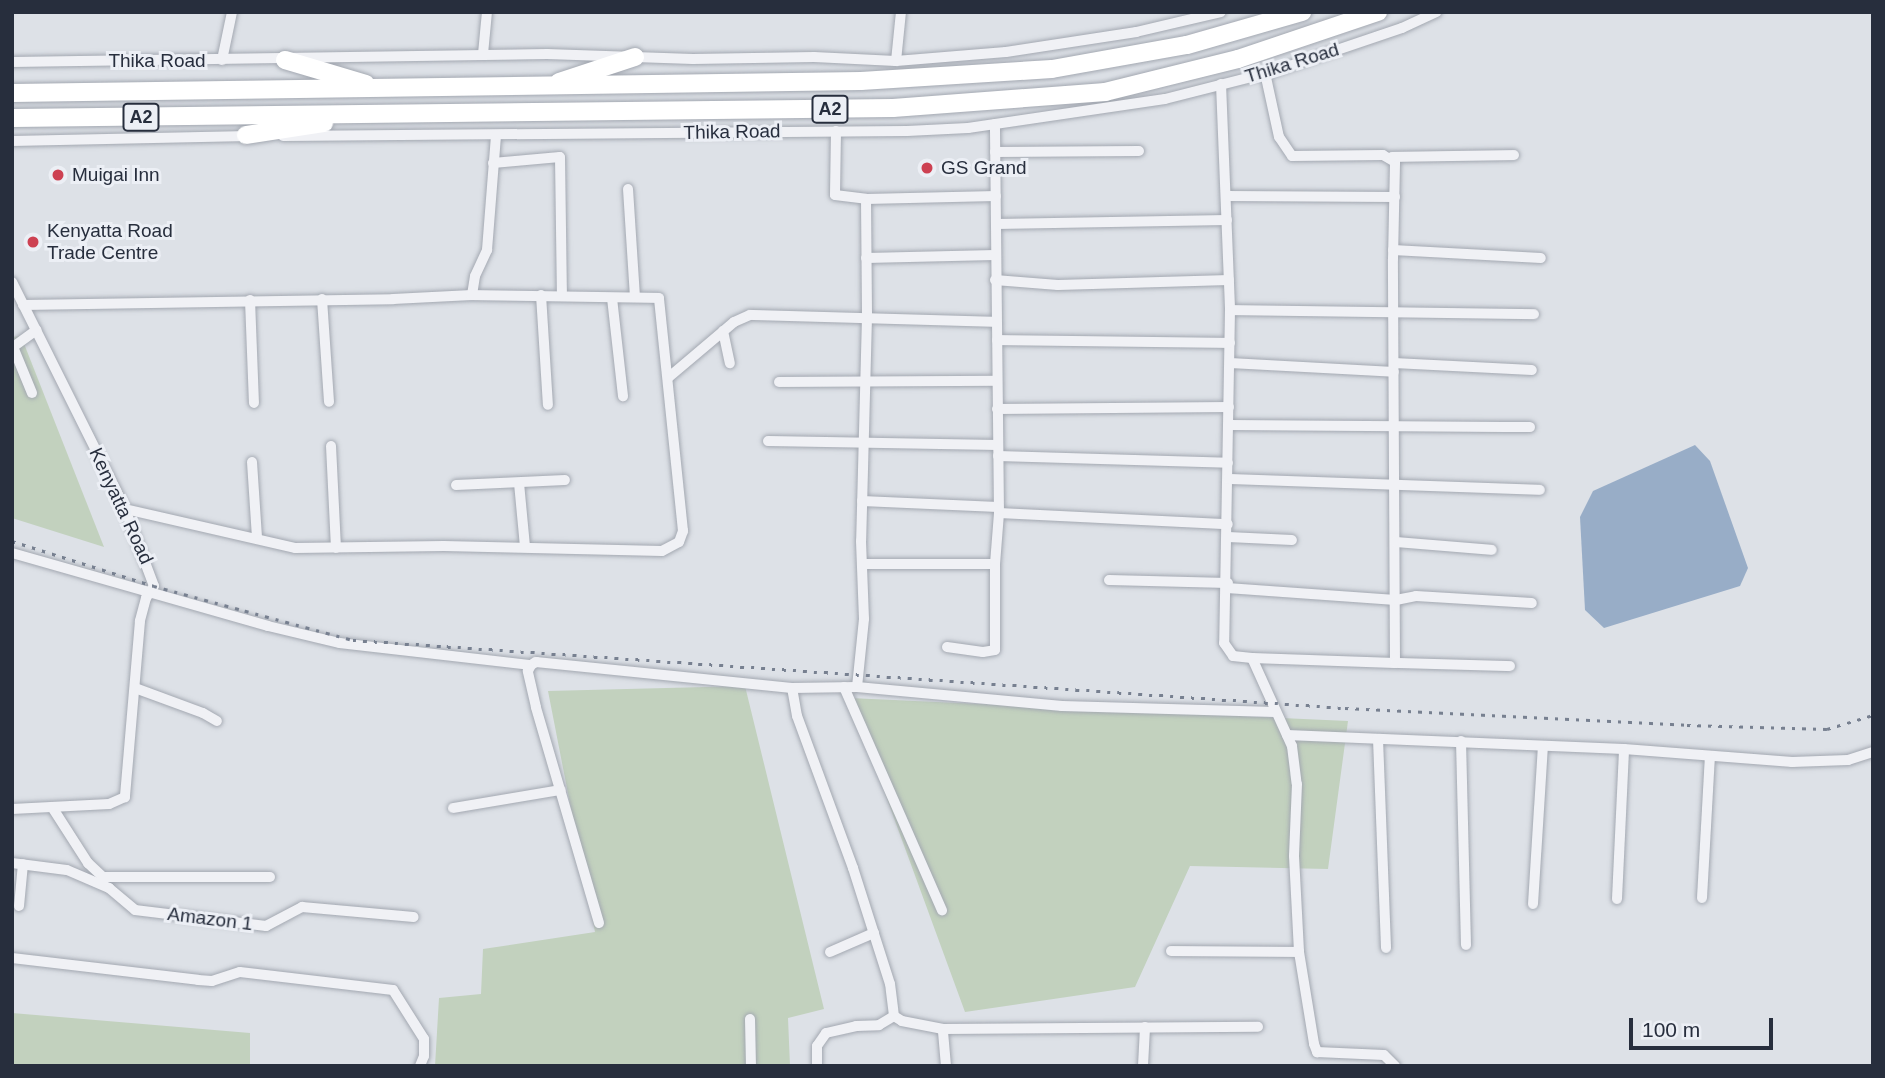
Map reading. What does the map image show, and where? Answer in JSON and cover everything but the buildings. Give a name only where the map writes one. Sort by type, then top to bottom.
[{"type":"highway","name":"Thika Road","points":[[12,93],[861,82],[1052,69],[1187,45],[1303,12]]},
{"type":"highway","name":"Thika Road","points":[[12,118],[893,108],[1105,92],[1238,59],[1378,12]]},
{"type":"highway","points":[[549,86],[582,72],[635,57]]},
{"type":"highway","points":[[285,60],[382,89]]},
{"type":"highway","points":[[246,135],[375,113]]},
{"type":"street","points":[[222,60],[232,12]]},
{"type":"street","points":[[483,54],[487,12]]},
{"type":"street","points":[[896,61],[901,12]]},
{"type":"street","name":"Thika Road","points":[[12,62],[285,60],[483,54],[814,57],[896,61],[1032,48],[1136,33],[1221,12]]},
{"type":"street","name":"Thika Road","points":[[12,141],[246,135],[907,131],[995,124],[1165,99],[1221,85],[1402,27],[1437,12]]},
{"type":"street","points":[[1265,73],[1279,137],[1292,156],[1514,155]]},
{"type":"street","points":[[1221,85],[1230,310],[1227,650],[1233,656],[1252,658],[1510,666]]},
{"type":"street","points":[[947,647],[983,652],[995,650],[995,564],[999,510],[995,124]]},
{"type":"street","points":[[836,131],[835,195],[866,199],[996,196]]},
{"type":"street","points":[[472,295],[475,276],[486,250],[496,135]]},
{"type":"street","points":[[995,152],[1139,151]]},
{"type":"street","points":[[493,163],[560,157],[562,296]]},
{"type":"street","points":[[1392,157],[1395,162],[1395,663]]},
{"type":"street","points":[[628,189],[635,297]]},
{"type":"street","points":[[1226,197],[1395,197]]},
{"type":"street","points":[[857,687],[864,619],[862,501],[867,317],[866,199]]},
{"type":"street","points":[[996,224],[1227,220]]},
{"type":"street","points":[[1393,250],[1541,258]]},
{"type":"street","points":[[866,258],[995,255]]},
{"type":"street","points":[[995,280],[1058,285],[1229,280]]},
{"type":"street","name":"Kenyatta Road","points":[[12,282],[125,509],[154,586],[150,590],[140,621],[125,797],[109,804],[12,809]]},
{"type":"street","points":[[23,305],[472,295],[659,298],[683,531],[679,542],[662,551],[525,547],[295,548],[125,509]]},
{"type":"street","points":[[541,295],[548,405]]},
{"type":"street","points":[[612,298],[623,396]]},
{"type":"street","points":[[322,299],[328,402]]},
{"type":"street","points":[[250,300],[254,403]]},
{"type":"street","points":[[1230,310],[1393,310],[1534,314]]},
{"type":"street","points":[[669,377],[739,318],[750,315],[996,322]]},
{"type":"street","points":[[32,393],[13,347],[36,330]]},
{"type":"street","points":[[723,331],[730,363]]},
{"type":"street","points":[[997,341],[1230,343]]},
{"type":"street","points":[[1230,363],[1532,370]]},
{"type":"street","points":[[779,382],[997,381]]},
{"type":"street","points":[[997,409],[1229,407]]},
{"type":"street","points":[[1228,425],[1530,426]]},
{"type":"street","points":[[768,441],[863,443],[1228,463]]},
{"type":"street","points":[[331,446],[336,548]]},
{"type":"street","points":[[252,463],[257,538]]},
{"type":"street","points":[[1228,479],[1394,486],[1414,483],[1539,490]]},
{"type":"street","points":[[456,485],[565,480]]},
{"type":"street","points":[[519,483],[525,547]]},
{"type":"street","points":[[862,501],[1228,524]]},
{"type":"street","points":[[1228,537],[1292,540]]},
{"type":"street","points":[[1395,542],[1492,550]]},
{"type":"street","points":[[12,553],[150,590],[268,626],[340,643],[531,665]]},
{"type":"street","points":[[862,564],[995,564]]},
{"type":"street","points":[[1109,580],[1228,586],[1396,600],[1416,596],[1532,603]]},
{"type":"street","points":[[1252,658],[1292,746],[1297,784],[1294,856],[1299,952],[1304,998],[1317,1052],[1316,1066]]},
{"type":"street","points":[[600,923],[531,687],[528,671],[536,662],[792,688],[857,687],[1062,706],[1275,712]]},
{"type":"street","points":[[844,687],[942,910]]},
{"type":"street","points":[[135,688],[218,721]]},
{"type":"street","points":[[792,688],[797,716],[853,868],[890,984],[894,1016],[901,1021],[943,1029],[1258,1027]]},
{"type":"street","points":[[1287,735],[1624,749],[1792,762],[1848,760],[1873,752]]},
{"type":"street","points":[[1378,739],[1386,948]]},
{"type":"street","points":[[1461,741],[1466,946]]},
{"type":"street","points":[[1533,904],[1543,746]]},
{"type":"street","points":[[1617,899],[1624,749]]},
{"type":"street","points":[[1702,898],[1710,757]]},
{"type":"street","points":[[453,808],[560,790]]},
{"type":"street","points":[[52,807],[88,863],[103,877],[270,877]]},
{"type":"street","points":[[18,864],[19,906]]},
{"type":"street","name":"Amazon 1","points":[[18,864],[67,870],[109,888],[135,910],[266,926],[302,907],[414,918]]},
{"type":"street","points":[[830,952],[874,933]]},
{"type":"street","points":[[1171,951],[1299,952]]},
{"type":"street","points":[[12,957],[198,980],[212,981],[240,972],[393,990],[424,1039],[424,1056],[420,1066]]},
{"type":"street","points":[[817,1066],[817,1046],[826,1033],[856,1026],[880,1025],[894,1016]]},
{"type":"street","points":[[750,1019],[751,1066]]},
{"type":"street","points":[[1143,1066],[1145,1027]]},
{"type":"street","points":[[943,1029],[946,1066]]},
{"type":"street","points":[[1317,1052],[1376,1053],[1391,1058],[1395,1066]]},
{"type":"green space","points":[[21,336],[104,547],[12,518],[12,337]]},
{"type":"green space","points":[[745,686],[824,1009],[788,1018],[790,1066],[435,1066],[439,998],[481,994],[483,949],[595,932],[548,691]]},
{"type":"green space","points":[[850,698],[1348,721],[1328,869],[1190,866],[1135,987],[965,1012]]},
{"type":"green space","points":[[12,1013],[250,1033],[250,1066],[12,1066]]},
{"type":"water","points":[[1695,445],[1710,461],[1748,568],[1740,586],[1604,628],[1585,610],[1580,517],[1593,491]]},
{"type":"railway","points":[[12,541],[154,586],[353,640],[1345,708],[1687,725],[1827,729],[1873,715]]},
{"type":"place","name":"GS Grand","points":[[927,168]]},
{"type":"place","name":"Muigai Inn","points":[[58,175]]},
{"type":"place","name":"Kenyatta Road Trade Centre","points":[[33,242]]}]
